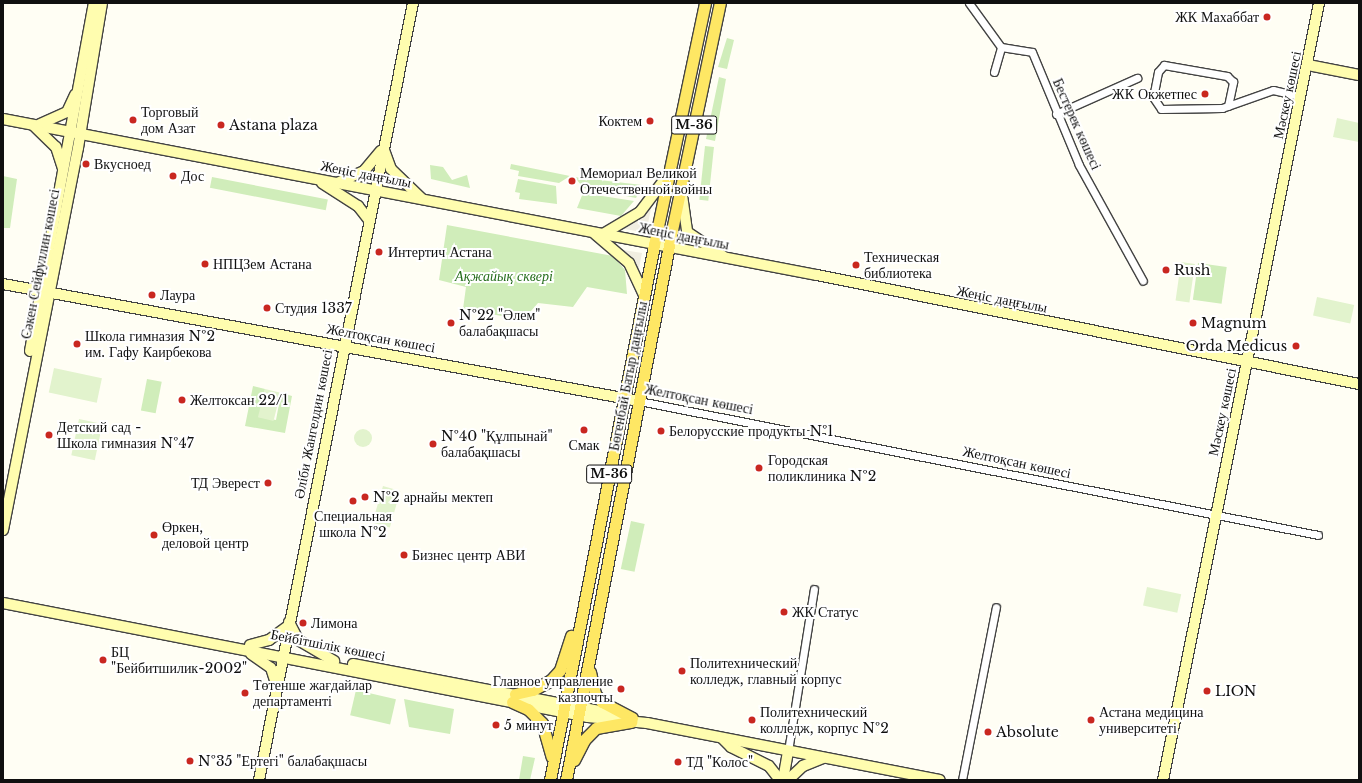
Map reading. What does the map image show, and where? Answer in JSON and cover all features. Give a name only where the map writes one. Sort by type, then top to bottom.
[{"type":"main road","name":"Сәкен Сейфуллин көшесі","points":[[3,530],[63,183],[76,131],[94,3]]},
{"type":"main road","name":"Сәкен Сейфуллин көшесі","points":[[3,495],[102,3]]},
{"type":"main road","name":"Әліби Жангелдин көшесі","points":[[259,780],[276,684],[342,346],[413,3]]},
{"type":"main road","points":[[699,3],[701,20]]},
{"type":"main road","name":"Бөгенбай Батыр даңғылы","points":[[550,780],[654,245],[705,3]]},
{"type":"main road","name":"Бөгенбай Батыр даңғылы","points":[[567,776],[668,248],[720,3]]},
{"type":"main road","name":"Мәскеу көшесі","points":[[1161,780],[1166,766],[1214,515],[1300,96],[1308,65],[1319,3]]},
{"type":"main road","points":[[1308,65],[1359,75]]},
{"type":"main road","points":[[63,183],[60,154],[51,140],[33,124],[67,112],[82,81]]},
{"type":"main road","name":"Жеңіс даңғылы","points":[[3,119],[76,131],[668,248],[727,258],[1359,384]]},
{"type":"main road","points":[[336,183],[364,171],[383,148],[391,169],[424,200]]},
{"type":"main road","points":[[644,296],[629,263],[598,233],[640,212],[668,175]]},
{"type":"main road","points":[[316,179],[358,206],[369,220]]},
{"type":"main road","points":[[681,185],[687,232],[727,258]]},
{"type":"main road","name":"Желтоқсан көшесі","points":[[3,284],[639,402]]},
{"type":"main road","name":"Бейбітшілік көшесі","points":[[3,597],[250,645],[282,654],[940,780]]},
{"type":"main road","name":"Бейбітшілік көшесі","points":[[3,603],[234,648],[334,661],[513,698]]},
{"type":"main road","points":[[513,698],[533,690],[551,680],[560,670],[581,618]]},
{"type":"main road","points":[[250,645],[269,640],[288,624],[298,640],[334,661]]},
{"type":"main road","points":[[234,648],[253,655],[272,668],[276,684]]},
{"type":"main road","points":[[589,663],[595,694],[602,702],[631,720]]},
{"type":"main road","points":[[513,698],[528,709],[542,723],[553,766]]},
{"type":"main road","points":[[567,776],[588,734],[596,728],[631,720]]},
{"type":"main road","points":[[722,738],[732,747],[769,766],[781,780]]},
{"type":"main road","points":[[781,780],[788,751]]},
{"type":"main road","points":[[788,780],[803,766],[823,758]]},
{"type":"street","points":[[969,3],[1001,47],[994,72]]},
{"type":"street","name":"Бестерек көшесі","points":[[1001,47],[1032,52],[1056,114],[1079,165],[1143,281]]},
{"type":"street","points":[[1228,106],[1233,82],[1228,76],[1164,65],[1158,72],[1153,97],[1162,109],[1228,106],[1273,90],[1300,96]]},
{"type":"street","points":[[1056,114],[1136,78]]},
{"type":"street","name":"Желтоқсан көшесі","points":[[639,402],[1318,535]]},
{"type":"street","points":[[788,751],[814,589]]},
{"type":"street","points":[[962,780],[996,607]]},
{"type":"green space","points":[[727,38],[734,40],[727,69],[718,67]]},
{"type":"green space","points":[[719,77],[726,79],[715,141],[706,139]]},
{"type":"green space","points":[[1337,118],[1359,123],[1359,142],[1333,137]]},
{"type":"green space","points":[[705,146],[714,147],[708,201],[699,200]]},
{"type":"green space","points":[[511,164],[570,176],[559,183],[518,176],[519,171],[510,169]]},
{"type":"green space","points":[[430,165],[443,167],[452,180],[467,175],[470,188],[431,179]]},
{"type":"green space","points":[[3,176],[17,179],[10,228],[3,228]]},
{"type":"green space","points":[[212,177],[328,200],[326,210],[210,188]]},
{"type":"green space","points":[[574,177],[642,185],[636,198],[584,188]]},
{"type":"green space","points":[[518,179],[556,186],[557,204],[519,199],[520,193],[515,192]]},
{"type":"green space","points":[[583,193],[634,201],[621,216],[577,208]]},
{"type":"green space","name":"Ақжайық сквері","points":[[447,225],[613,256],[625,270],[627,294],[587,287],[573,307],[538,303],[523,320],[463,309],[466,287],[439,280]]},
{"type":"green space","points":[[1181,262],[1195,264],[1189,303],[1176,301]]},
{"type":"green space","points":[[1198,263],[1227,267],[1222,304],[1193,300]]},
{"type":"green space","points":[[1317,297],[1354,305],[1350,323],[1313,316]]},
{"type":"green space","points":[[54,368],[102,378],[97,403],[49,392]]},
{"type":"green space","points":[[147,379],[162,382],[156,413],[141,410]]},
{"type":"green space","points":[[253,386],[265,389],[259,417],[276,420],[281,393],[292,396],[285,433],[245,426]]},
{"type":"green space","points":[[265,389],[281,393],[274,421],[258,417]]},
{"type":"green space","points":[[79,419],[102,424],[95,460],[71,455]]},
{"type":"green space","points":[[363,429],[369,432],[372,438],[369,444],[363,447],[357,444],[354,438],[357,432]]},
{"type":"green space","points":[[383,486],[400,491],[390,527],[373,523]]},
{"type":"green space","points":[[631,521],[645,524],[635,572],[621,569]]},
{"type":"green space","points":[[1147,587],[1181,594],[1177,613],[1143,606]]},
{"type":"green space","points":[[356,690],[396,699],[390,725],[350,715]]},
{"type":"green space","points":[[404,699],[454,709],[450,734],[409,727]]},
{"type":"green space","points":[[523,756],[535,758],[530,780],[519,780]]},
{"type":"shaded area","points":[[653,199],[646,233],[615,227]]},
{"type":"shaded area","points":[[617,249],[642,253],[637,278]]},
{"type":"place","name":"ЖК Махаббат","points":[[1267,17]]},
{"type":"place","name":"ЖК Окжетпес","points":[[1205,94]]},
{"type":"place","name":"Торговый дом Азат","points":[[133,120]]},
{"type":"place","name":"Коктем","points":[[650,121]]},
{"type":"place","name":"Astana plaza","points":[[221,125]]},
{"type":"place","name":"Вкусноед","points":[[86,164]]},
{"type":"place","name":"Дос","points":[[173,176]]},
{"type":"place","name":"Мемориал Великой Отечественной войны","points":[[572,181]]},
{"type":"place","name":"Интертич Астана","points":[[379,252]]},
{"type":"place","name":"НПЦЗем Астана","points":[[205,264]]},
{"type":"place","name":"Техническая библиотека","points":[[856,265]]},
{"type":"place","name":"Rush","points":[[1166,270]]},
{"type":"place","name":"Лаура","points":[[152,295]]},
{"type":"place","name":"Студия 1337","points":[[267,308]]},
{"type":"place","name":"№22 \"Әлем\" балабақшасы","points":[[451,323]]},
{"type":"place","name":"Magnum","points":[[1193,323]]},
{"type":"place","name":"Школа гимназия №2 им. Гафу Каирбекова","points":[[77,344]]},
{"type":"place","name":"Orda Medicus","points":[[1296,346]]},
{"type":"place","name":"Желтоксан 22/1","points":[[182,400]]},
{"type":"place","name":"Смак","points":[[584,430]]},
{"type":"place","name":"Белорусские продукты №1","points":[[661,431]]},
{"type":"place","name":"Детский сад - Школа гимназия №47","points":[[49,435]]},
{"type":"place","name":"№40 \"Құлпынай\" балабақшасы","points":[[433,444]]},
{"type":"place","name":"Городская поликлиника №2","points":[[759,468]]},
{"type":"place","name":"ТД Эверест","points":[[268,483]]},
{"type":"place","name":"№2 арнайы мектеп","points":[[365,497]]},
{"type":"place","name":"Специальная школа №2","points":[[353,501]]},
{"type":"place","name":"Өркен, деловой центр","points":[[154,535]]},
{"type":"place","name":"Бизнес центр АВИ","points":[[404,555]]},
{"type":"place","name":"ЖК Статус","points":[[784,612]]},
{"type":"place","name":"Лимона","points":[[303,623]]},
{"type":"place","name":"БЦ \"Бейбитшилик-2002\"","points":[[103,660]]},
{"type":"place","name":"Политехнический колледж, главный корпус","points":[[682,671]]},
{"type":"place","name":"Главное управление казпочты","points":[[621,689]]},
{"type":"place","name":"LION","points":[[1207,691]]},
{"type":"place","name":"Төтенше жағдайлар департаменті","points":[[245,693]]},
{"type":"place","name":"Политехнический колледж, корпус №2","points":[[752,720]]},
{"type":"place","name":"Астана медицина университеті","points":[[1091,720]]},
{"type":"place","name":"5 минут","points":[[496,725]]},
{"type":"place","name":"Absolute","points":[[988,732]]},
{"type":"place","name":"№35 \"Ертегі\" балабақшасы","points":[[190,761]]},
{"type":"place","name":"ТД \"Колос\"","points":[[678,762]]}]
